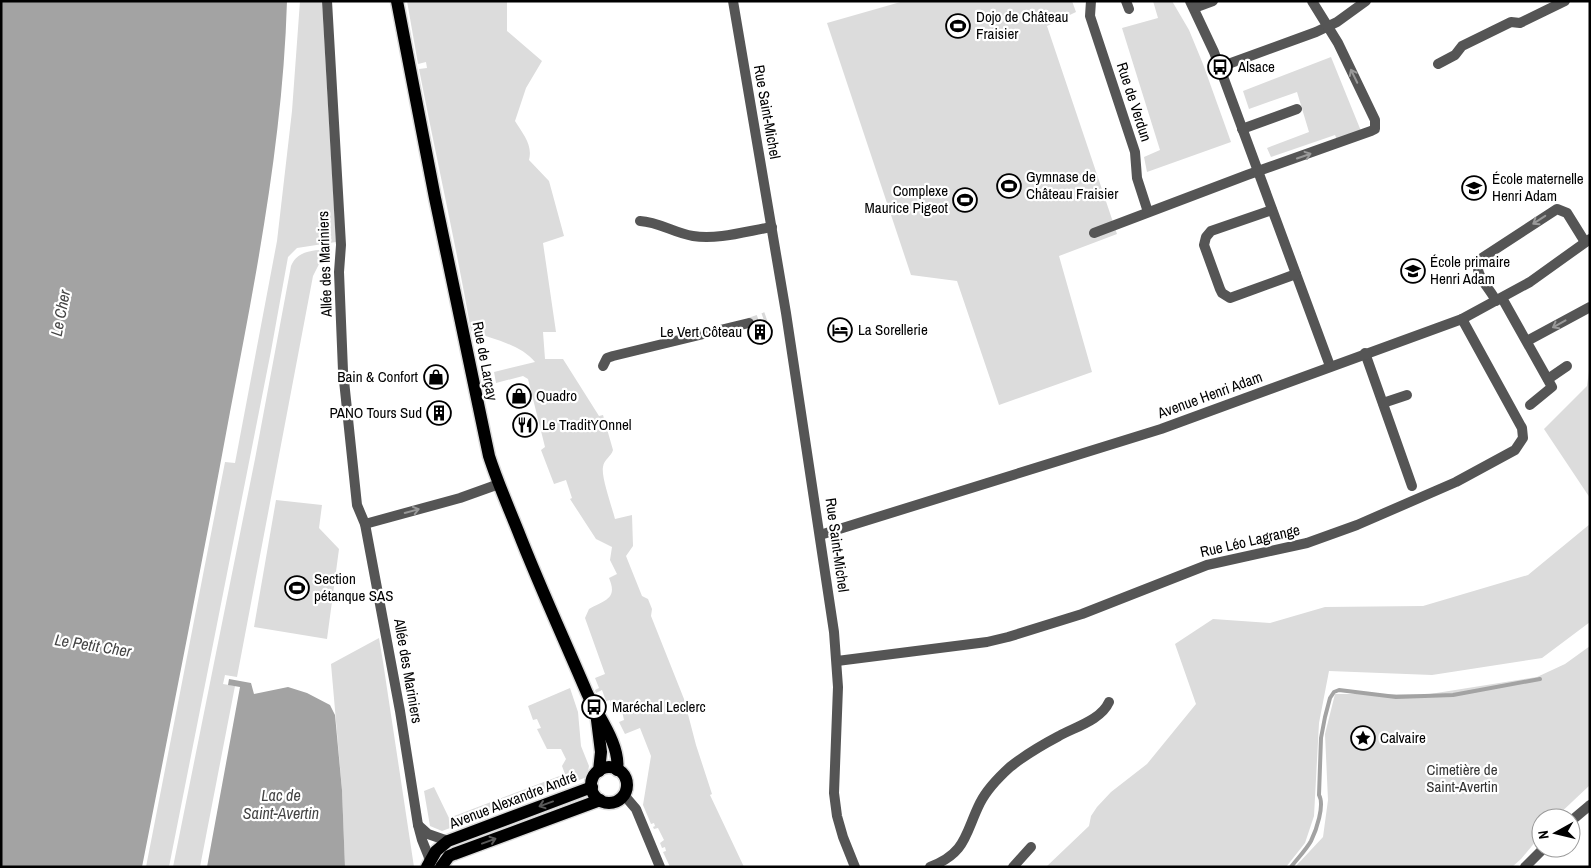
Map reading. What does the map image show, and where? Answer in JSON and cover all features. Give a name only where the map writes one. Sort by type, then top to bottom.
[{"type":"main road","name":"Rue de Larçay","points":[[397,1],[484,434],[499,484],[544,595],[595,711]]},
{"type":"main road","points":[[595,711],[615,748],[618,758],[617,770]]},
{"type":"main road","points":[[595,711],[602,752],[600,771]]},
{"type":"main road","points":[[605,768],[617,770],[627,783],[624,795],[616,802],[611,803],[600,800],[593,792],[592,781],[605,768]]},
{"type":"main road","name":"Avenue Alexandre André","points":[[433,865],[436,851],[448,841],[592,787]]},
{"type":"main road","name":"Avenue Alexandre André","points":[[433,865],[454,854],[600,800]]},
{"type":"street","name":"Allée des Mariniers","points":[[327,1],[341,245],[339,272],[344,371],[356,505],[365,524],[400,711],[418,825],[422,840],[433,865]]},
{"type":"street","name":"Rue Saint-Michel","points":[[733,1],[772,227],[834,632],[838,695],[834,793],[837,816],[855,867]]},
{"type":"street","name":"Rue de Verdun","points":[[1091,1],[1090,16],[1135,152],[1137,178],[1148,212]]},
{"type":"street","points":[[1213,1],[1192,5],[1220,68],[1330,366]]},
{"type":"street","points":[[1094,233],[1374,129],[1375,120],[1328,26],[1312,1]]},
{"type":"street","points":[[1220,68],[1328,26],[1366,1]]},
{"type":"street","points":[[1438,64],[1456,55],[1462,46],[1511,22],[1520,23],[1565,1]]},
{"type":"street","points":[[1242,129],[1297,109]]},
{"type":"street","points":[[1530,405],[1552,387],[1527,341],[1477,270],[1478,262],[1557,209],[1567,213],[1588,240]]},
{"type":"street","points":[[1272,210],[1211,231],[1206,237],[1204,245],[1220,289],[1222,293],[1230,298],[1296,274]]},
{"type":"street","points":[[640,221],[656,223],[694,236],[717,236],[772,227]]},
{"type":"street","name":"Avenue Henri Adam","points":[[820,535],[1161,429],[1462,319],[1530,282],[1588,240]]},
{"type":"street","points":[[1527,341],[1590,307]]},
{"type":"street","name":"Rue Léo Lagrange","points":[[836,661],[987,642],[1028,631],[1082,614],[1207,565],[1307,543],[1375,517],[1473,473],[1515,450],[1523,438],[1524,432],[1462,319]]},
{"type":"street","points":[[603,366],[607,358],[613,356],[749,322]]},
{"type":"street","points":[[1365,353],[1412,486]]},
{"type":"street","points":[[1548,379],[1567,366]]},
{"type":"street","points":[[1383,403],[1407,395]]},
{"type":"street","points":[[365,524],[460,498],[499,484]]},
{"type":"street","points":[[930,867],[944,860],[959,848],[985,795],[1010,767],[1045,744],[1100,714],[1109,702]]},
{"type":"street","points":[[624,795],[636,809],[660,867]]},
{"type":"street","points":[[418,825],[428,834],[448,841]]},
{"type":"street","points":[[1013,867],[1030,847]]},
{"type":"street","points":[[1525,867],[1534,858]]},
{"type":"green space","points":[[300,1],[322,1],[336,242],[297,248],[288,257],[169,867],[146,867],[225,462],[235,463],[277,241],[292,111]]},
{"type":"green space","points":[[407,1],[507,1],[507,31],[542,61],[526,88],[515,121],[530,149],[529,160],[549,181],[564,236],[543,243],[556,332],[543,332],[545,359],[563,359],[599,416],[603,415],[613,450],[603,467],[607,492],[615,519],[632,515],[633,546],[626,556],[642,596],[648,599],[652,609],[651,616],[684,699],[712,794],[710,795],[744,867],[670,867],[663,852],[666,851],[665,847],[662,848],[660,843],[664,840],[658,828],[654,829],[654,823],[651,824],[643,805],[651,756],[640,728],[625,734],[619,722],[624,720],[622,711],[614,713],[610,700],[606,701],[602,690],[596,693],[595,690],[599,688],[595,678],[605,674],[585,618],[589,609],[605,601],[611,595],[612,590],[609,578],[617,574],[610,560],[612,547],[596,539],[570,499],[572,498],[566,480],[554,484],[541,450],[545,447],[528,379],[523,376],[496,383],[494,372],[535,362],[514,346],[471,331],[419,69],[427,68],[426,62],[418,64]]},
{"type":"green space","points":[[904,1],[1072,1],[1076,12],[1047,26],[1117,234],[1059,256],[1092,372],[999,405],[957,281],[911,275],[827,23]]},
{"type":"green space","points":[[1153,1],[1172,1],[1189,30],[1231,142],[1147,172],[1144,157],[1160,150],[1122,28],[1158,18]]},
{"type":"green space","points":[[1331,57],[1361,131],[1337,140],[1335,135],[1271,157],[1267,148],[1309,132],[1297,92],[1249,109],[1243,91]]},
{"type":"green space","points":[[327,249],[332,252],[320,262],[313,276],[237,677],[225,675],[223,684],[235,686],[200,867],[173,867],[255,459],[291,266],[297,257],[302,254]]},
{"type":"green space","points":[[1590,364],[1590,498],[1544,429],[1587,386]]},
{"type":"green space","name":"Section pétanque SAS","points":[[276,500],[322,505],[319,528],[339,549],[327,639],[254,627]]},
{"type":"green space","points":[[1590,524],[1590,622],[1542,658],[1432,675],[1329,671],[1319,723],[1314,816],[1305,843],[1286,867],[1046,867],[1089,826],[1091,816],[1111,792],[1147,764],[1196,704],[1175,644],[1213,619],[1270,623],[1325,607],[1423,606],[1528,575]]},
{"type":"green space","points":[[379,638],[414,867],[345,867],[342,790],[331,664]]},
{"type":"green space","name":"Cimetière de Saint-Avertin","points":[[1590,646],[1590,785],[1566,808],[1531,808],[1531,847],[1512,867],[1295,867],[1323,837],[1328,800],[1325,734],[1335,694],[1430,694],[1537,677],[1565,664]]},
{"type":"green space","points":[[570,688],[578,712],[581,746],[589,766],[587,777],[442,831],[430,826],[424,791],[434,787],[449,818],[565,774],[562,766],[566,759],[561,749],[547,749],[537,729],[541,728],[537,719],[533,720],[528,706]]},
{"type":"water","points":[[1,1],[287,1],[280,104],[267,207],[209,526],[142,867],[1,867]]},
{"type":"water","name":"Lac de Saint-Avertin","points":[[229,679],[251,683],[254,694],[288,687],[307,693],[330,705],[335,715],[342,790],[345,867],[207,867],[240,687],[228,685]]},
{"type":"waterway","points":[[1291,867],[1311,841],[1319,818],[1321,805],[1319,795],[1321,738],[1330,698],[1334,692],[1339,690],[1396,697],[1453,695],[1540,679]]},
{"type":"tunnel","points":[[749,323],[766,317]]},
{"type":"place","name":"Dojo de Château Fraisier","points":[[958,26]]},
{"type":"place","name":"Alsace","points":[[1220,67]]},
{"type":"place","name":"Gymnase de Château Fraisier","points":[[1009,186]]},
{"type":"place","name":"École maternelle Henri Adam","points":[[1474,188]]},
{"type":"place","name":"Complexe Maurice Pigeot","points":[[965,200]]},
{"type":"place","name":"École primaire Henri Adam","points":[[1413,271]]},
{"type":"place","name":"La Sorellerie","points":[[840,330]]},
{"type":"place","name":"Le Vert Côteau","points":[[760,332]]},
{"type":"place","name":"Bain & Confort","points":[[436,377]]},
{"type":"place","name":"Quadro","points":[[519,396]]},
{"type":"place","name":"PANO Tours Sud","points":[[439,413]]},
{"type":"place","name":"Le TraditYOnnel","points":[[525,425]]},
{"type":"place","name":"Section pétanque SAS","points":[[297,588]]},
{"type":"place","name":"Maréchal Leclerc","points":[[594,707]]},
{"type":"place","name":"Calvaire","points":[[1363,738]]},
{"type":"water label","name":"Le Cher","points":[[60,313]]},
{"type":"water label","name":"Le Petit Cher","points":[[93,645]]}]
